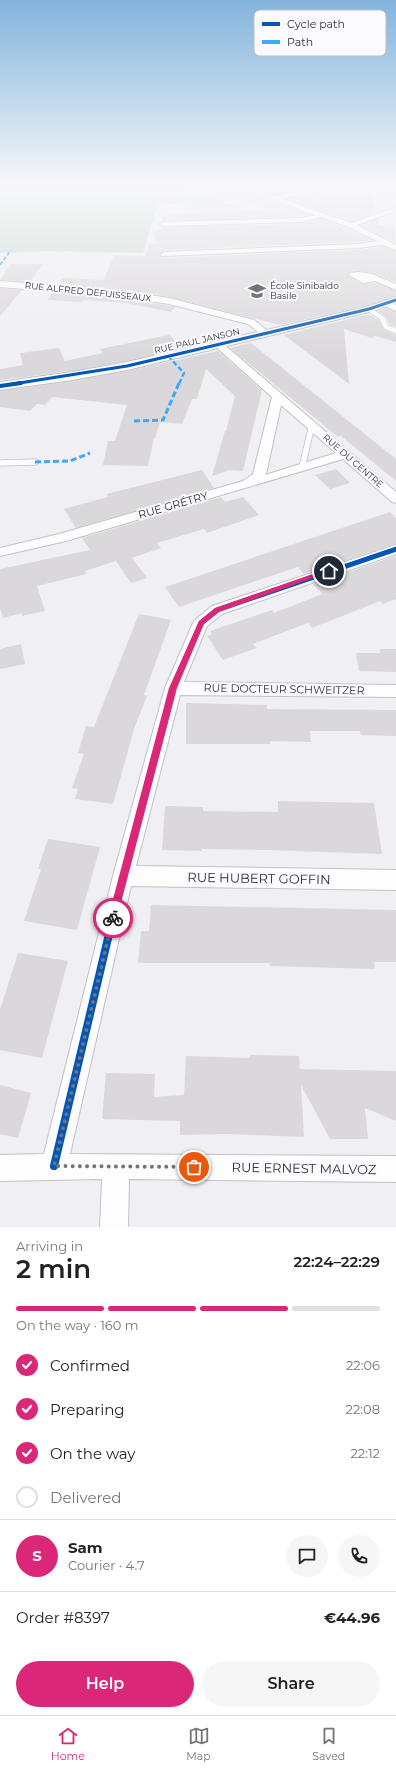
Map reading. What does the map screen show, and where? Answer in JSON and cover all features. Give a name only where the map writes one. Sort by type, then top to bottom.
[{"type":"street","points":[[164,254],[358,246],[383,242]]},
{"type":"street","points":[[385,242],[396,248]]},
{"type":"street","points":[[375,278],[396,287]]},
{"type":"street","name":"RUE ALFRED DEFUISSEAUX","points":[[0,284],[116,293],[169,301],[251,322],[265,333]]},
{"type":"street","name":"RUE PAUL JANSON","points":[[0,386],[72,376],[127,366],[393,304]]},
{"type":"street","name":"RUE DU CENTRE","points":[[218,344],[396,499]]},
{"type":"street","points":[[245,484],[260,473],[278,396]]},
{"type":"street","name":"RUE DU CENTRE","points":[[272,421],[285,417],[294,417],[311,424]]},
{"type":"street","name":"RUE GRÉTRY","points":[[0,552],[61,538],[265,479],[345,454]]},
{"type":"street","points":[[264,459],[265,464],[272,469],[280,470],[300,468]]},
{"type":"street","points":[[54,1166],[123,876],[173,688],[201,623],[217,610],[396,549]]},
{"type":"street","name":"RUE DOCTEUR SCHWEITZER","points":[[173,688],[396,691]]},
{"type":"street","name":"RUE HUBERT GOFFIN","points":[[123,876],[396,880]]},
{"type":"street","name":"RUE ERNEST MALVOZ","points":[[0,1168],[54,1166],[396,1168]]},
{"type":"street","points":[[114,1227],[116,1166]]},
{"type":"lane","points":[[369,309],[382,318],[386,328],[396,331]]},
{"type":"lane","points":[[300,468],[311,424]]},
{"type":"lane","points":[[0,463],[35,462]]},
{"type":"green space","points":[[0,242],[146,242],[143,253],[42,251],[0,253]]},
{"type":"building","points":[[156,242],[352,242],[165,250],[160,255],[162,258],[358,250],[383,247],[396,251],[396,282],[372,273],[358,271],[350,272],[348,275],[362,284],[375,283],[396,291],[396,296],[366,306],[280,325],[169,297],[116,288],[58,284],[62,278],[104,280],[114,255],[146,256],[149,244],[156,244]]},
{"type":"building","points":[[10,264],[44,264],[29,282],[0,280]]},
{"type":"building","points":[[0,288],[22,290],[0,316]]},
{"type":"building","points":[[52,293],[116,297],[176,307],[171,312],[126,303],[84,300],[82,302],[47,300]]},
{"type":"building","points":[[386,308],[396,312],[396,327],[389,324],[385,316],[378,311]]},
{"type":"building","points":[[369,314],[379,320],[384,330],[396,335],[396,342],[375,336],[372,338],[344,329],[349,384],[284,335]]},
{"type":"building","points":[[169,335],[183,348],[127,361],[72,371],[0,380],[0,369],[23,365],[20,353],[59,348],[65,361],[103,353],[100,349]]},
{"type":"building","points":[[251,343],[396,459],[396,481],[340,435],[338,437],[230,348]]},
{"type":"building","points":[[218,351],[262,390],[243,471],[230,470],[212,476],[235,396],[206,369],[197,399],[192,399],[182,424],[160,422],[154,438],[148,466],[103,465],[108,441],[115,441],[127,405],[52,397],[45,405],[37,404],[30,411],[0,407],[0,391],[72,381],[127,371]]},
{"type":"building","points":[[336,469],[350,483],[330,489],[315,475]]},
{"type":"building","points":[[202,470],[214,488],[76,528],[64,509],[108,497],[107,494]]},
{"type":"building","points":[[221,497],[225,502],[243,497],[259,515],[207,533],[204,529],[157,543],[161,548],[132,558],[147,578],[131,583],[116,561],[85,571],[86,574],[37,586],[45,611],[22,616],[22,613],[3,618],[0,608],[0,569],[90,550],[82,538]]},
{"type":"building","points":[[390,512],[396,518],[396,544],[304,574],[298,567],[179,607],[165,587]]},
{"type":"building","points":[[396,556],[396,599],[383,604],[380,601],[312,628],[308,623],[253,644],[257,648],[223,660],[207,636],[212,634],[210,631],[272,610],[274,613],[322,594],[313,584]]},
{"type":"building","points":[[139,614],[171,620],[144,695],[147,696],[135,726],[113,804],[75,799],[78,789],[72,788],[84,754],[78,753],[86,726],[94,727]]},
{"type":"building","points":[[21,644],[25,664],[0,669],[0,649]]},
{"type":"building","points":[[380,649],[396,649],[396,672],[359,671],[356,653],[380,653]]},
{"type":"building","points":[[186,703],[267,705],[267,709],[396,710],[396,736],[361,735],[360,731],[310,731],[311,742],[270,741],[270,744],[186,744]]},
{"type":"building","points":[[278,801],[374,803],[382,854],[267,850],[162,850],[165,806],[203,807],[203,811],[278,812]]},
{"type":"building","points":[[48,839],[100,847],[77,930],[24,921],[41,869],[38,869]]},
{"type":"building","points":[[151,905],[396,910],[396,962],[374,962],[375,969],[270,966],[269,963],[138,963],[141,931],[149,931]]},
{"type":"building","points":[[18,953],[68,961],[42,1058],[0,1050],[0,1010]]},
{"type":"building","points":[[250,1055],[299,1056],[300,1069],[396,1071],[396,1121],[365,1108],[368,1139],[330,1139],[301,1085],[304,1137],[227,1134],[180,1135],[180,1121],[102,1119],[106,1073],[155,1074],[154,1097],[184,1095],[186,1056],[249,1058]]},
{"type":"building","points":[[0,1085],[31,1093],[18,1138],[0,1134]]},
{"type":"marked path","points":[[0,265],[11,250]]},
{"type":"marked path","points":[[134,421],[163,420],[184,373],[168,356]]},
{"type":"marked path","points":[[35,462],[70,461],[90,453]]},
{"type":"cycle path","points":[[0,386],[72,376],[127,366],[369,309],[396,300]]},
{"type":"cycle path","points":[[54,1166],[123,876],[173,688],[201,623],[217,610],[396,549]]},
{"type":"way so far","points":[[113,918],[54,1166],[194,1167]]},
{"type":"place","name":"École Sinibaldo Basile","points":[[257,291]]},
{"type":"route","points":[[113,918],[173,688],[201,623],[217,610],[329,571]]}]
